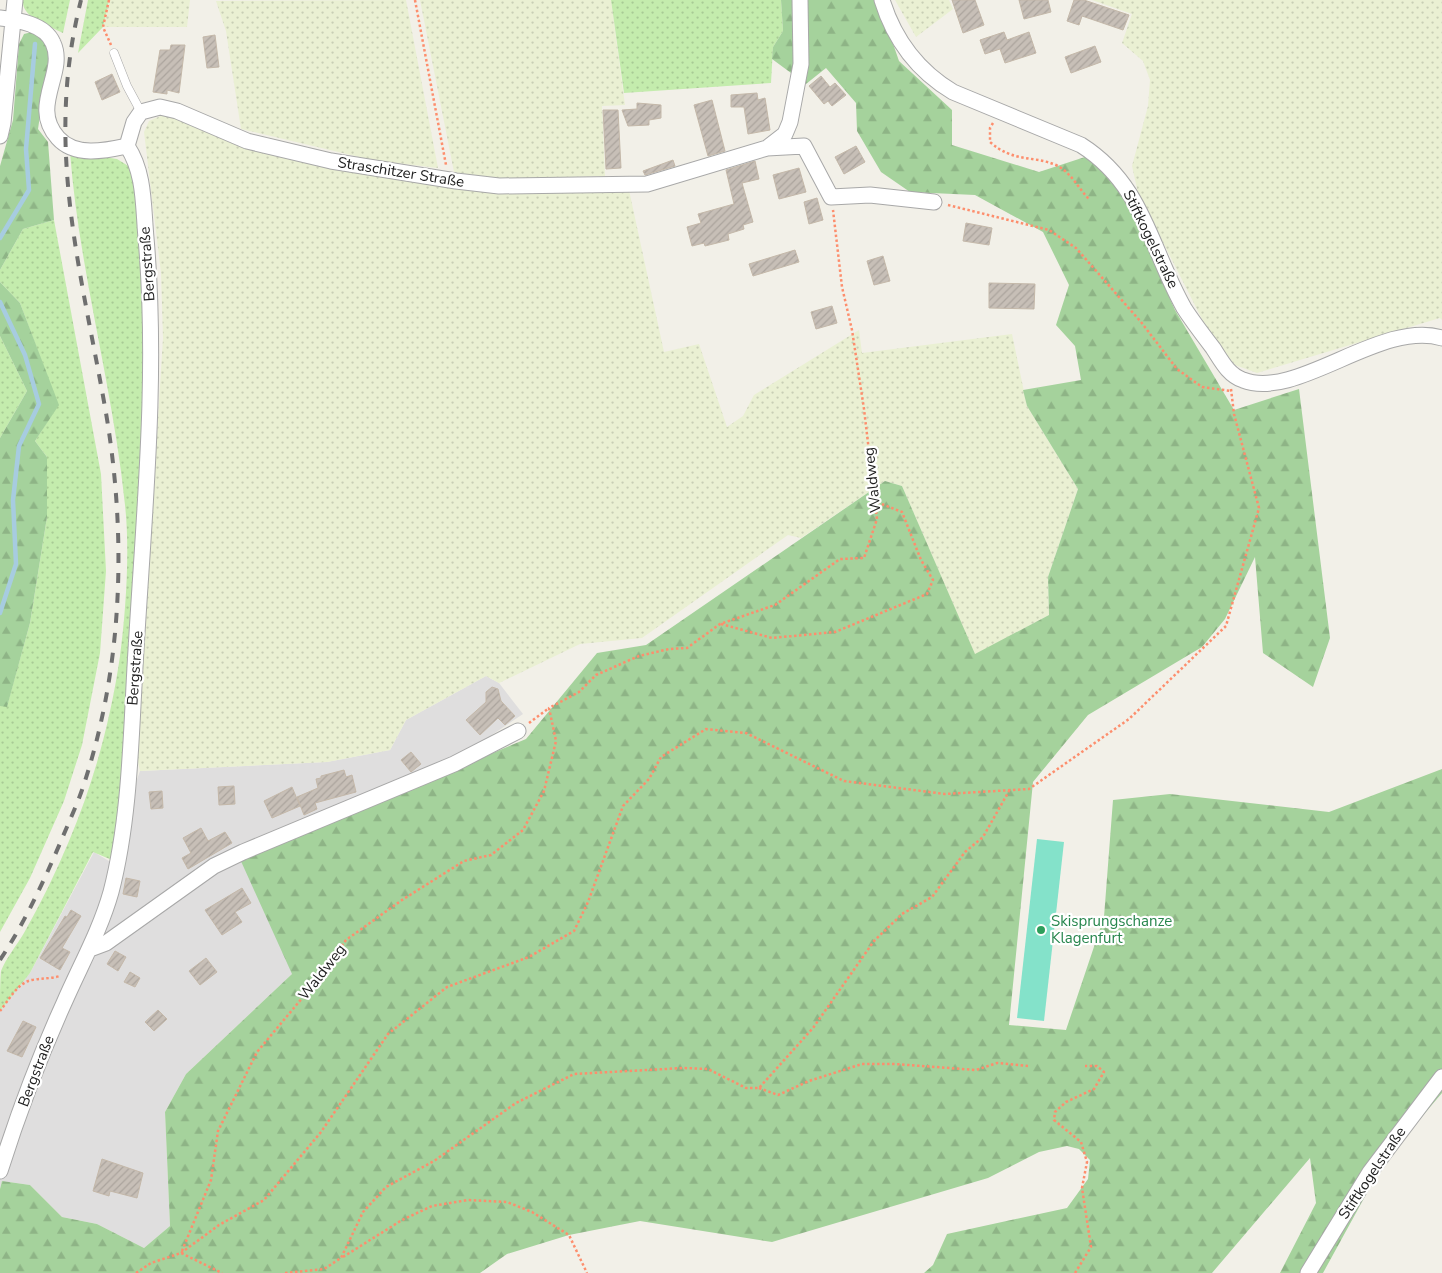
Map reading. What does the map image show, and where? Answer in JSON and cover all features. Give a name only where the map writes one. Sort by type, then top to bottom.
[{"type":"street","points":[[0,136],[3,123],[6,18],[15,0]]},
{"type":"street","name":"Straschitzer Straße","points":[[141,112],[160,107],[177,111],[247,141],[331,162],[456,181],[499,186],[647,184],[767,148],[785,134],[790,122],[801,64],[800,0]]},
{"type":"street","name":"Stiftkogelstraße","points":[[882,0],[886,16],[910,56],[933,80],[953,92],[1081,144],[1100,157],[1118,174],[1133,198],[1184,308],[1232,375]]},
{"type":"street","points":[[6,18],[40,28],[54,43],[56,55],[46,114],[50,129],[61,141],[82,150],[100,152],[127,146],[134,122],[141,112]]},
{"type":"street","points":[[790,122],[831,197],[870,195],[934,202]]},
{"type":"street","name":"Bergstraße","points":[[0,1171],[33,1072],[78,971],[90,949],[111,892],[128,779],[152,388],[150,281],[141,177],[136,159],[127,146]]},
{"type":"street","points":[[767,148],[804,146]]},
{"type":"street","points":[[1232,375],[1243,381],[1255,383],[1277,382],[1390,340],[1409,335],[1432,335],[1442,338]]},
{"type":"street","points":[[90,949],[106,943],[214,866],[243,852],[454,764],[518,731]]},
{"type":"street","name":"Stiftkogelstraße","points":[[1308,1273],[1370,1172],[1442,1077]]},
{"type":"lane","points":[[114,53],[127,86],[141,112]]},
{"type":"path","points":[[109,0],[103,27],[114,53]]},
{"type":"path","points":[[415,0],[446,169],[456,181]]},
{"type":"path","points":[[1002,111],[990,128],[990,142],[998,149],[1017,158],[1056,166],[1071,176],[1089,199]]},
{"type":"path","name":"Waldweg","points":[[518,731],[549,708],[579,692],[596,675],[638,656],[669,649],[687,648],[720,624],[775,605],[840,560],[864,558],[877,519],[864,409],[852,330],[842,287],[831,197]]},
{"type":"path","points":[[934,202],[1049,230],[1076,248],[1141,322],[1177,369],[1202,388],[1231,391]]},
{"type":"path","points":[[136,1273],[151,1263],[181,1253],[219,1225],[264,1200],[321,1132],[388,1034],[447,987],[530,958],[574,931],[588,902],[623,806],[649,778],[661,757],[706,729],[746,733],[844,781],[945,794],[1029,789],[1129,719],[1226,626],[1259,508],[1236,423],[1231,391],[1232,375]]},
{"type":"path","points":[[720,624],[772,638],[835,632],[927,594],[933,580],[921,560],[902,512],[874,501]]},
{"type":"path","name":"Waldweg","points":[[181,1253],[211,1180],[218,1131],[257,1052],[314,984],[346,940],[402,900],[464,861],[491,855],[523,830],[544,791],[556,741],[549,708]]},
{"type":"path","points":[[759,1088],[813,1028],[874,941],[902,914],[932,897],[965,852],[983,836],[1009,791]]},
{"type":"path","points":[[0,1011],[16,991],[30,980],[49,980],[78,971]]},
{"type":"path","points":[[341,1258],[363,1212],[386,1186],[434,1161],[516,1103],[574,1074],[683,1068],[708,1069],[746,1088],[759,1088],[778,1095],[809,1081],[862,1064],[895,1064],[976,1070],[997,1063],[1028,1066]]},
{"type":"path","points":[[1075,1273],[1091,1247],[1082,1188],[1087,1162],[1081,1142],[1054,1120],[1055,1112],[1066,1102],[1094,1090],[1104,1072],[1097,1066],[1085,1066]]},
{"type":"path","points":[[285,1273],[324,1269],[402,1220],[432,1206],[468,1200],[508,1202],[532,1212],[569,1235],[587,1273]]},
{"type":"path","points":[[181,1253],[222,1273]]},
{"type":"shaded area","points":[[486,676],[499,683],[523,714],[456,759],[292,974],[186,1074],[165,1112],[170,1226],[144,1248],[97,1224],[62,1217],[30,1185],[2,1181],[0,1189],[0,1011],[30,973],[94,852],[122,869],[133,791],[140,771],[327,762],[390,750],[406,720]]},
{"type":"green space","points":[[23,0],[70,0],[63,33],[31,17],[24,6]]},
{"type":"green space","points":[[88,0],[109,0],[103,27],[78,53]]},
{"type":"green space","points":[[109,0],[190,0],[187,27],[103,27]]},
{"type":"green space","points":[[406,0],[438,168],[372,160],[241,129],[226,31],[216,1]]},
{"type":"green space","points":[[420,0],[611,0],[625,105],[602,106],[605,176],[496,179],[454,172]]},
{"type":"green space","points":[[611,0],[781,0],[783,31],[773,47],[771,83],[624,93]]},
{"type":"green space","points":[[781,0],[878,0],[899,61],[952,110],[952,145],[1039,172],[1088,156],[1124,194],[1175,310],[1234,410],[1299,389],[1330,638],[1313,687],[1263,653],[1255,557],[1225,619],[1202,647],[1088,715],[1033,782],[1009,1025],[1066,1030],[1104,917],[1113,800],[1170,794],[1329,812],[1442,769],[1442,1093],[1385,1160],[1323,1273],[1280,1273],[1316,1203],[1310,1158],[1212,1273],[924,1273],[933,1265],[947,1234],[1067,1208],[1088,1179],[1090,1160],[1079,1149],[1067,1146],[1039,1152],[988,1178],[772,1242],[640,1221],[569,1235],[507,1254],[480,1273],[0,1273],[0,1189],[2,1181],[30,1185],[62,1217],[97,1224],[144,1248],[170,1226],[165,1112],[186,1074],[292,974],[240,859],[526,739],[597,653],[646,645],[885,481],[902,486],[975,654],[1049,615],[1048,577],[1078,489],[1027,406],[1023,390],[1081,380],[1075,346],[1056,325],[1069,285],[1043,232],[975,195],[910,192],[881,172],[857,131],[856,103],[826,68],[806,84],[772,59],[773,47],[783,31]]},
{"type":"green space","points":[[895,0],[949,0],[953,9],[916,37]]},
{"type":"green space","points":[[1092,0],[1442,0],[1442,320],[1440,318],[1257,373],[1235,365],[1208,331],[1138,193],[1132,166],[1148,106],[1150,80],[1143,61],[1122,43],[1132,14]]},
{"type":"green space","points":[[32,32],[42,36],[50,49],[38,129],[48,142],[54,220],[23,229],[0,270],[0,166],[13,120],[19,44],[24,34]]},
{"type":"green space","points":[[163,115],[178,118],[328,167],[629,190],[664,352],[699,344],[727,427],[743,416],[754,395],[859,330],[862,353],[1012,334],[1027,406],[1078,489],[1048,577],[1049,615],[975,655],[902,486],[885,481],[801,538],[788,535],[642,638],[580,644],[499,683],[486,676],[406,720],[390,750],[327,762],[140,771],[137,758],[163,338],[161,273],[144,132],[149,121]]},
{"type":"green space","points":[[70,152],[117,159],[130,167],[136,183],[147,383],[124,777],[112,860],[93,852],[30,973],[0,1011],[1,971],[54,876],[78,819],[94,773],[112,703],[124,620],[127,561],[125,505],[120,461],[88,285],[74,196]]},
{"type":"green space","points":[[54,220],[101,474],[106,571],[100,653],[82,745],[64,801],[30,878],[0,932],[0,706],[7,706],[30,623],[47,517],[47,457],[35,441],[58,405],[20,303],[0,282],[0,270],[23,229]]},
{"type":"green space","points":[[0,282],[20,303],[59,405],[35,441],[47,457],[47,517],[30,623],[7,707],[0,706],[0,438],[27,391],[0,336]]},
{"type":"green space","points":[[0,336],[27,391],[0,438]]},
{"type":"green space","name":"Skisprungschanze Klagenfurt","points":[[1037,839],[1064,842],[1044,1021],[1017,1018]]},
{"type":"building","points":[[952,0],[975,0],[984,25],[963,33]]},
{"type":"building","points":[[1019,0],[1048,0],[1051,12],[1024,19]]},
{"type":"building","points":[[1074,0],[1084,0],[1129,15],[1123,30],[1082,16],[1079,25],[1067,21]]},
{"type":"building","points":[[1004,32],[1007,40],[1029,32],[1036,53],[1005,63],[1000,49],[985,54],[980,40]]},
{"type":"building","points":[[215,35],[219,67],[207,68],[203,37]]},
{"type":"building","points":[[171,45],[185,45],[179,93],[167,90],[167,94],[153,92],[160,50],[170,50]]},
{"type":"building","points":[[1095,46],[1101,62],[1071,73],[1065,57]]},
{"type":"building","points":[[112,74],[120,92],[102,100],[95,82]]},
{"type":"building","points":[[821,76],[830,87],[835,83],[846,95],[832,106],[828,101],[824,104],[809,86]]},
{"type":"building","points":[[757,93],[758,100],[765,98],[770,130],[748,134],[744,107],[731,107],[731,95]]},
{"type":"building","points":[[712,100],[725,151],[708,156],[694,105]]},
{"type":"building","points":[[637,103],[661,105],[661,118],[649,120],[649,125],[628,126],[622,110],[637,109]]},
{"type":"building","points":[[603,110],[618,110],[621,168],[606,169]]},
{"type":"building","points":[[856,146],[865,162],[844,174],[835,157]]},
{"type":"building","points":[[673,160],[675,166],[645,175],[643,171]]},
{"type":"building","points":[[755,161],[759,179],[742,183],[753,222],[743,225],[744,229],[728,234],[729,240],[705,246],[704,243],[692,246],[687,227],[701,223],[698,214],[734,204],[726,170]]},
{"type":"building","points":[[799,168],[806,192],[779,199],[773,175]]},
{"type":"building","points":[[817,198],[823,220],[809,224],[804,202]]},
{"type":"building","points":[[966,223],[992,228],[989,245],[963,241]]},
{"type":"building","points":[[795,250],[799,262],[753,276],[749,264]]},
{"type":"building","points":[[883,256],[890,281],[874,285],[867,261]]},
{"type":"building","points":[[989,283],[1035,284],[1034,309],[989,308]]},
{"type":"building","points":[[832,306],[837,323],[816,329],[811,312]]},
{"type":"building","points":[[492,687],[498,689],[501,701],[515,716],[505,725],[498,718],[480,735],[466,720],[486,702],[486,692]]},
{"type":"building","points":[[411,752],[421,764],[411,772],[401,760]]},
{"type":"building","points":[[344,770],[346,777],[352,775],[356,792],[315,803],[317,809],[304,815],[297,797],[318,788],[316,779],[321,778],[321,776]]},
{"type":"building","points":[[234,786],[235,804],[219,805],[218,787]]},
{"type":"building","points":[[292,787],[300,806],[272,818],[264,801]]},
{"type":"building","points":[[162,791],[163,808],[151,809],[149,792]]},
{"type":"building","points":[[201,828],[208,841],[225,832],[232,843],[188,869],[182,858],[191,853],[183,838]]},
{"type":"building","points":[[126,878],[140,881],[137,897],[123,894]]},
{"type":"building","points":[[242,888],[251,903],[235,912],[242,922],[222,935],[205,910]]},
{"type":"building","points":[[71,910],[81,916],[62,948],[70,952],[60,970],[40,958],[65,916],[67,917]]},
{"type":"building","points":[[115,951],[126,957],[118,971],[107,964]]},
{"type":"building","points":[[206,958],[217,972],[200,985],[189,971]]},
{"type":"building","points":[[130,972],[140,978],[135,987],[124,982]]},
{"type":"building","points":[[158,1010],[167,1019],[154,1031],[145,1022]]},
{"type":"building","points":[[23,1021],[36,1027],[22,1057],[7,1051]]},
{"type":"building","points":[[102,1159],[143,1173],[137,1198],[110,1191],[109,1196],[93,1191]]},
{"type":"waterway","points":[[0,238],[29,190],[26,149],[35,44]]},
{"type":"waterway","points":[[0,302],[25,355],[39,404],[19,446],[13,500],[16,564],[0,613]]},
{"type":"railway","points":[[0,960],[26,917],[82,790],[96,744],[106,698],[117,603],[117,508],[113,460],[77,258],[70,208],[66,157],[66,106],[70,54],[81,0]]},
{"type":"place","name":"Skisprungschanze Klagenfurt","points":[[1041,930]]}]
